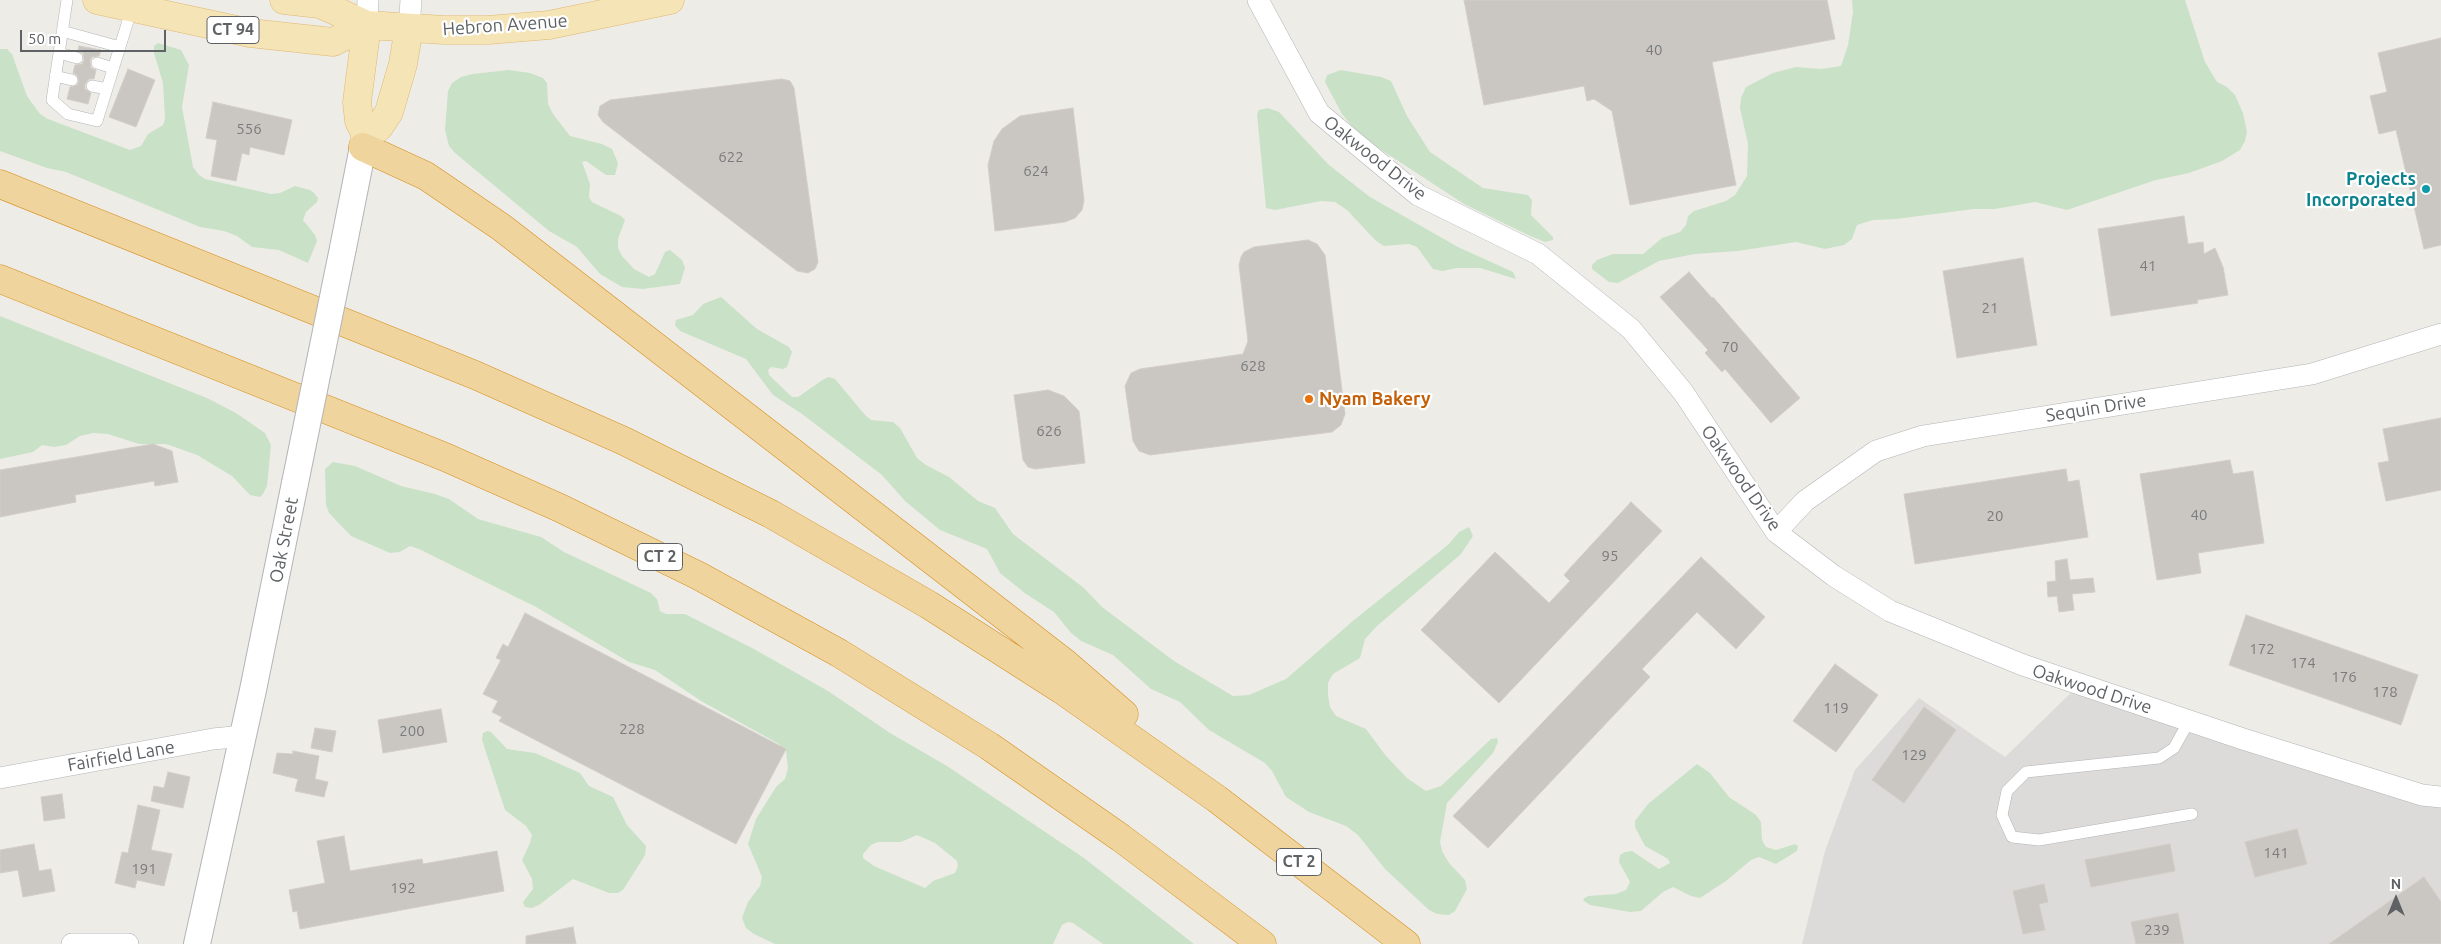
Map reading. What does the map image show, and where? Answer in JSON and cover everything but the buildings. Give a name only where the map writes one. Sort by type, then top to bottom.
[{"type":"highway","points":[[365,141],[426,176],[501,227],[1065,663],[1151,738],[1193,781]]},
{"type":"highway","name":"CT 2","points":[[0,184],[424,352],[572,417],[714,484],[821,542],[951,618],[1062,690],[1193,781],[1406,944]]},
{"type":"highway","name":"CT 2","points":[[0,279],[445,457],[567,511],[699,576],[839,653],[997,751],[1121,838],[1262,944]]},
{"type":"main road","name":"CT 94","points":[[97,0],[250,33],[334,42],[368,13]]},
{"type":"main road","name":"Hebron Avenue","points":[[284,0],[320,4],[368,13],[409,28],[476,30],[521,28],[578,20],[670,0]]},
{"type":"main road","points":[[368,13],[357,102],[359,121],[365,141],[379,127],[389,112],[403,64],[409,28]]},
{"type":"street","points":[[409,28],[411,0]]},
{"type":"street","name":"Oakwood Drive","points":[[1258,0],[1319,113],[1418,195],[1538,254],[1632,329],[1683,392],[1776,532],[1834,576],[1890,611],[2023,665],[2189,721],[2422,795],[2441,797]]},
{"type":"street","name":"Oak Street","points":[[196,944],[243,736],[365,141]]},
{"type":"street","name":"Sequin Drive","points":[[1776,532],[1805,502],[1876,451],[1923,436],[2312,374],[2441,334]]},
{"type":"street","name":"Fairfield Lane","points":[[0,778],[213,739],[243,736]]},
{"type":"street","points":[[72,944],[128,944]]},
{"type":"lane","points":[[67,0],[52,100],[68,114],[97,121],[132,8]]},
{"type":"lane","points":[[62,31],[120,48]]},
{"type":"lane","points":[[59,53],[77,58]]},
{"type":"lane","points":[[97,63],[113,68]]},
{"type":"lane","points":[[55,76],[72,80]]},
{"type":"lane","points":[[92,86],[107,89]]},
{"type":"lane","points":[[2189,721],[2174,748],[2159,758],[2026,772],[2007,791],[2002,815],[2012,837],[2039,840],[2192,814]]},
{"type":"shaded area","points":[[2080,684],[2441,797],[2441,944],[1802,944],[1825,851],[1855,770],[1919,698],[2005,757]]},
{"type":"green space","points":[[1852,0],[2185,0],[2205,62],[2217,82],[2227,87],[2235,95],[2243,113],[2247,132],[2245,141],[2240,150],[2222,161],[2189,173],[2156,180],[2067,210],[2035,202],[1995,209],[1974,209],[1873,220],[1857,225],[1852,239],[1844,245],[1825,249],[1796,242],[1738,251],[1695,254],[1659,261],[1618,283],[1609,282],[1592,269],[1592,265],[1597,260],[1613,254],[1643,254],[1662,238],[1680,232],[1686,225],[1688,216],[1694,211],[1726,201],[1735,195],[1747,176],[1748,144],[1740,108],[1741,98],[1746,87],[1773,73],[1796,67],[1821,69],[1841,66],[1848,45],[1853,12]]},
{"type":"green space","points":[[158,43],[181,50],[189,65],[182,107],[193,167],[199,175],[205,179],[271,194],[280,193],[295,186],[310,190],[318,198],[317,202],[306,212],[303,220],[315,235],[317,241],[308,263],[279,250],[252,247],[237,236],[224,231],[200,227],[66,172],[47,168],[0,151],[0,49],[7,49],[12,54],[27,96],[40,114],[48,119],[130,150],[141,146],[148,134],[163,125],[165,119],[163,83],[154,53],[154,46]]},
{"type":"green space","points":[[509,70],[530,73],[543,78],[547,83],[548,104],[553,114],[570,136],[602,144],[612,149],[618,163],[615,175],[606,175],[586,161],[582,162],[590,184],[589,197],[592,202],[621,216],[625,220],[618,239],[618,248],[622,256],[634,269],[649,277],[655,274],[665,252],[670,250],[682,260],[685,268],[680,284],[643,289],[622,287],[600,274],[577,247],[549,231],[449,146],[445,130],[448,91],[452,83],[461,77],[473,74]]},
{"type":"green space","points":[[1341,70],[1381,77],[1391,81],[1407,116],[1430,152],[1483,188],[1528,195],[1532,200],[1531,215],[1553,237],[1553,240],[1545,242],[1464,204],[1360,136],[1342,114],[1325,82],[1327,75]]},
{"type":"green space","points":[[1268,108],[1279,112],[1329,165],[1370,197],[1458,247],[1513,272],[1516,279],[1480,268],[1457,268],[1442,271],[1433,269],[1417,247],[1409,244],[1384,246],[1376,241],[1347,210],[1335,202],[1321,201],[1275,210],[1266,208],[1257,114],[1259,110]]},
{"type":"green space","points":[[721,297],[757,329],[789,347],[792,352],[787,367],[783,369],[771,367],[768,370],[769,375],[792,397],[798,397],[824,379],[829,377],[835,379],[865,415],[871,420],[893,422],[900,428],[917,458],[949,477],[978,501],[995,508],[1013,534],[1084,588],[1102,607],[1174,661],[1233,696],[1249,695],[1286,679],[1354,620],[1449,544],[1459,532],[1469,527],[1473,536],[1461,554],[1377,626],[1365,639],[1360,658],[1333,674],[1328,683],[1330,707],[1336,716],[1366,729],[1386,756],[1407,778],[1426,791],[1441,786],[1491,739],[1497,738],[1498,742],[1493,753],[1447,803],[1440,842],[1442,851],[1449,863],[1465,880],[1467,889],[1455,911],[1449,915],[1437,914],[1429,910],[1385,869],[1358,835],[1346,826],[1309,812],[1286,797],[1272,771],[1265,763],[1209,730],[1180,702],[1151,689],[1113,655],[1081,641],[1071,633],[1054,612],[1026,594],[1000,573],[987,549],[940,530],[905,501],[882,475],[802,414],[773,395],[746,359],[680,331],[675,325],[676,320],[693,315],[703,304]]},
{"type":"green space","points":[[0,316],[207,398],[236,413],[265,433],[271,445],[267,486],[263,494],[260,497],[250,495],[232,476],[197,455],[166,444],[139,444],[108,434],[93,433],[80,436],[66,445],[54,447],[42,445],[33,452],[0,459]]},
{"type":"green space","points":[[333,462],[355,466],[401,486],[449,499],[478,519],[541,537],[564,552],[651,593],[657,599],[660,611],[666,614],[685,614],[754,649],[828,691],[890,733],[947,766],[1084,858],[1194,944],[1103,944],[1073,923],[1068,922],[1062,925],[1053,944],[775,944],[754,934],[746,928],[742,918],[748,902],[760,886],[762,877],[748,844],[756,819],[776,787],[785,779],[788,768],[786,751],[779,744],[701,701],[655,670],[629,662],[536,607],[419,549],[410,546],[400,552],[390,553],[351,536],[329,513],[326,505],[325,469]],"holes":[[[917,835],[935,843],[957,861],[958,866],[955,873],[933,881],[925,888],[874,866],[863,858],[863,854],[871,845],[878,842],[901,842]]]},
{"type":"green space","points":[[491,732],[507,749],[535,753],[580,773],[589,786],[613,797],[627,825],[646,846],[645,855],[623,890],[618,893],[609,893],[573,879],[539,905],[532,908],[525,907],[523,902],[533,889],[532,879],[522,860],[532,835],[526,826],[505,810],[482,740],[483,733]]},
{"type":"green space","points":[[1697,764],[1710,773],[1729,797],[1756,815],[1761,822],[1762,840],[1766,847],[1776,850],[1795,844],[1798,846],[1797,851],[1776,864],[1759,857],[1751,860],[1726,881],[1700,898],[1691,896],[1673,887],[1663,892],[1641,911],[1630,912],[1590,905],[1584,901],[1583,899],[1588,896],[1616,894],[1626,890],[1630,882],[1619,862],[1620,855],[1625,852],[1632,851],[1659,869],[1670,863],[1668,859],[1645,846],[1635,827],[1635,821],[1648,804]]},
{"type":"place","name":"Projects Incorporated","points":[[2426,189]]},
{"type":"place","name":"Nyam Bakery","points":[[1309,399]]}]
